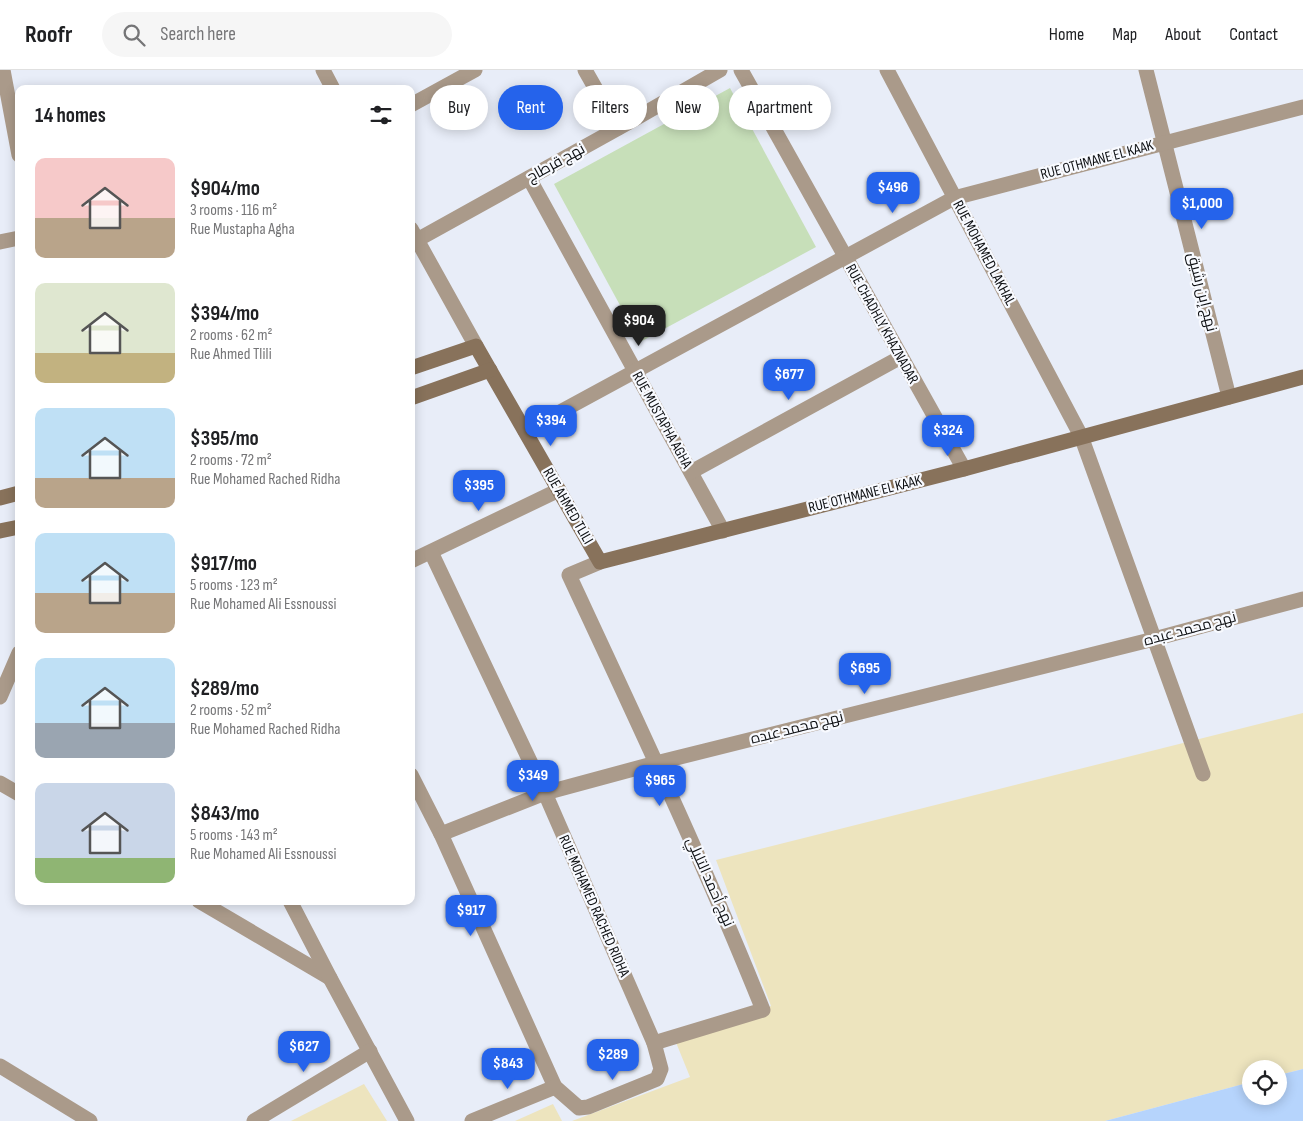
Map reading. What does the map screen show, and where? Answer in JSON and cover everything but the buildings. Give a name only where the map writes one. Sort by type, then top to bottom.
[{"type":"street","points":[[3,70],[15,134]]},
{"type":"street","points":[[323,70],[331,85]]},
{"type":"street","points":[[415,103],[475,70]]},
{"type":"street","points":[[585,70],[594,85]]},
{"type":"street","name":"نهج قرطاج","points":[[647,112],[720,70]]},
{"type":"street","points":[[740,70],[845,257]]},
{"type":"street","name":"RUE MOHAMED LAKHAL","points":[[887,70],[1081,436],[1203,774]]},
{"type":"street","name":"نهج إبن رشيق","points":[[1146,70],[1228,397]]},
{"type":"street","name":"RUE OTHMANE EL KAAK","points":[[525,431],[954,198],[1303,107]]},
{"type":"street","name":"نهج قرطاج","points":[[415,235],[529,178],[614,130]]},
{"type":"street","name":"RUE MUSTAPHA AGHA","points":[[529,178],[722,531]]},
{"type":"street","points":[[415,237],[476,346],[415,367]]},
{"type":"street","points":[[0,242],[15,239]]},
{"type":"street","name":"RUE CHADHLY KHAZNADAR","points":[[845,257],[964,469]]},
{"type":"street","name":"RUE AHMED TLILI","points":[[476,346],[600,562]]},
{"type":"street","points":[[691,472],[901,357]]},
{"type":"street","points":[[415,397],[490,370]]},
{"type":"street","name":"RUE OTHMANE EL KAAK","points":[[600,562],[964,469],[1303,377]]},
{"type":"street","points":[[415,559],[559,490]]},
{"type":"street","points":[[0,498],[15,494]]},
{"type":"street","points":[[0,532],[15,528]]},
{"type":"street","name":"RUE MOHAMED RACHED RIDHA","points":[[431,552],[545,793],[654,1043],[661,1069],[657,1079],[588,1108],[578,1108],[555,1087]]},
{"type":"street","name":"نهج أحمد التليلي","points":[[600,562],[569,575],[723,911],[763,1010],[654,1043]]},
{"type":"street","name":"نهج محمد عبده","points":[[441,834],[545,793],[656,763],[1154,639],[1303,599]]},
{"type":"street","points":[[0,697],[15,662]]},
{"type":"street","points":[[0,783],[15,792]]},
{"type":"street","points":[[415,783],[441,834],[555,1087],[472,1121]]},
{"type":"street","points":[[206,905],[330,978]]},
{"type":"street","points":[[292,905],[407,1121]]},
{"type":"street","points":[[254,1121],[370,1051]]},
{"type":"street","points":[[0,1066],[90,1121]]},
{"type":"green space","points":[[729,89],[729,130],[753,130],[816,247],[640,342],[554,184],[657,128],[657,130],[719,130],[719,94]]},
{"type":"sand","points":[[1303,713],[1303,1069],[1287,1073],[1287,1060],[1242,1060],[1242,1084],[1105,1121],[572,1121],[690,1077],[675,1040],[771,1006],[716,860]]},
{"type":"sand","points":[[364,1084],[387,1121],[291,1121]]},
{"type":"sand","points":[[553,1104],[562,1121],[515,1121]]},
{"type":"water","points":[[1303,1069],[1303,1121],[1105,1121],[1242,1084],[1242,1105],[1287,1105],[1287,1073]]}]
